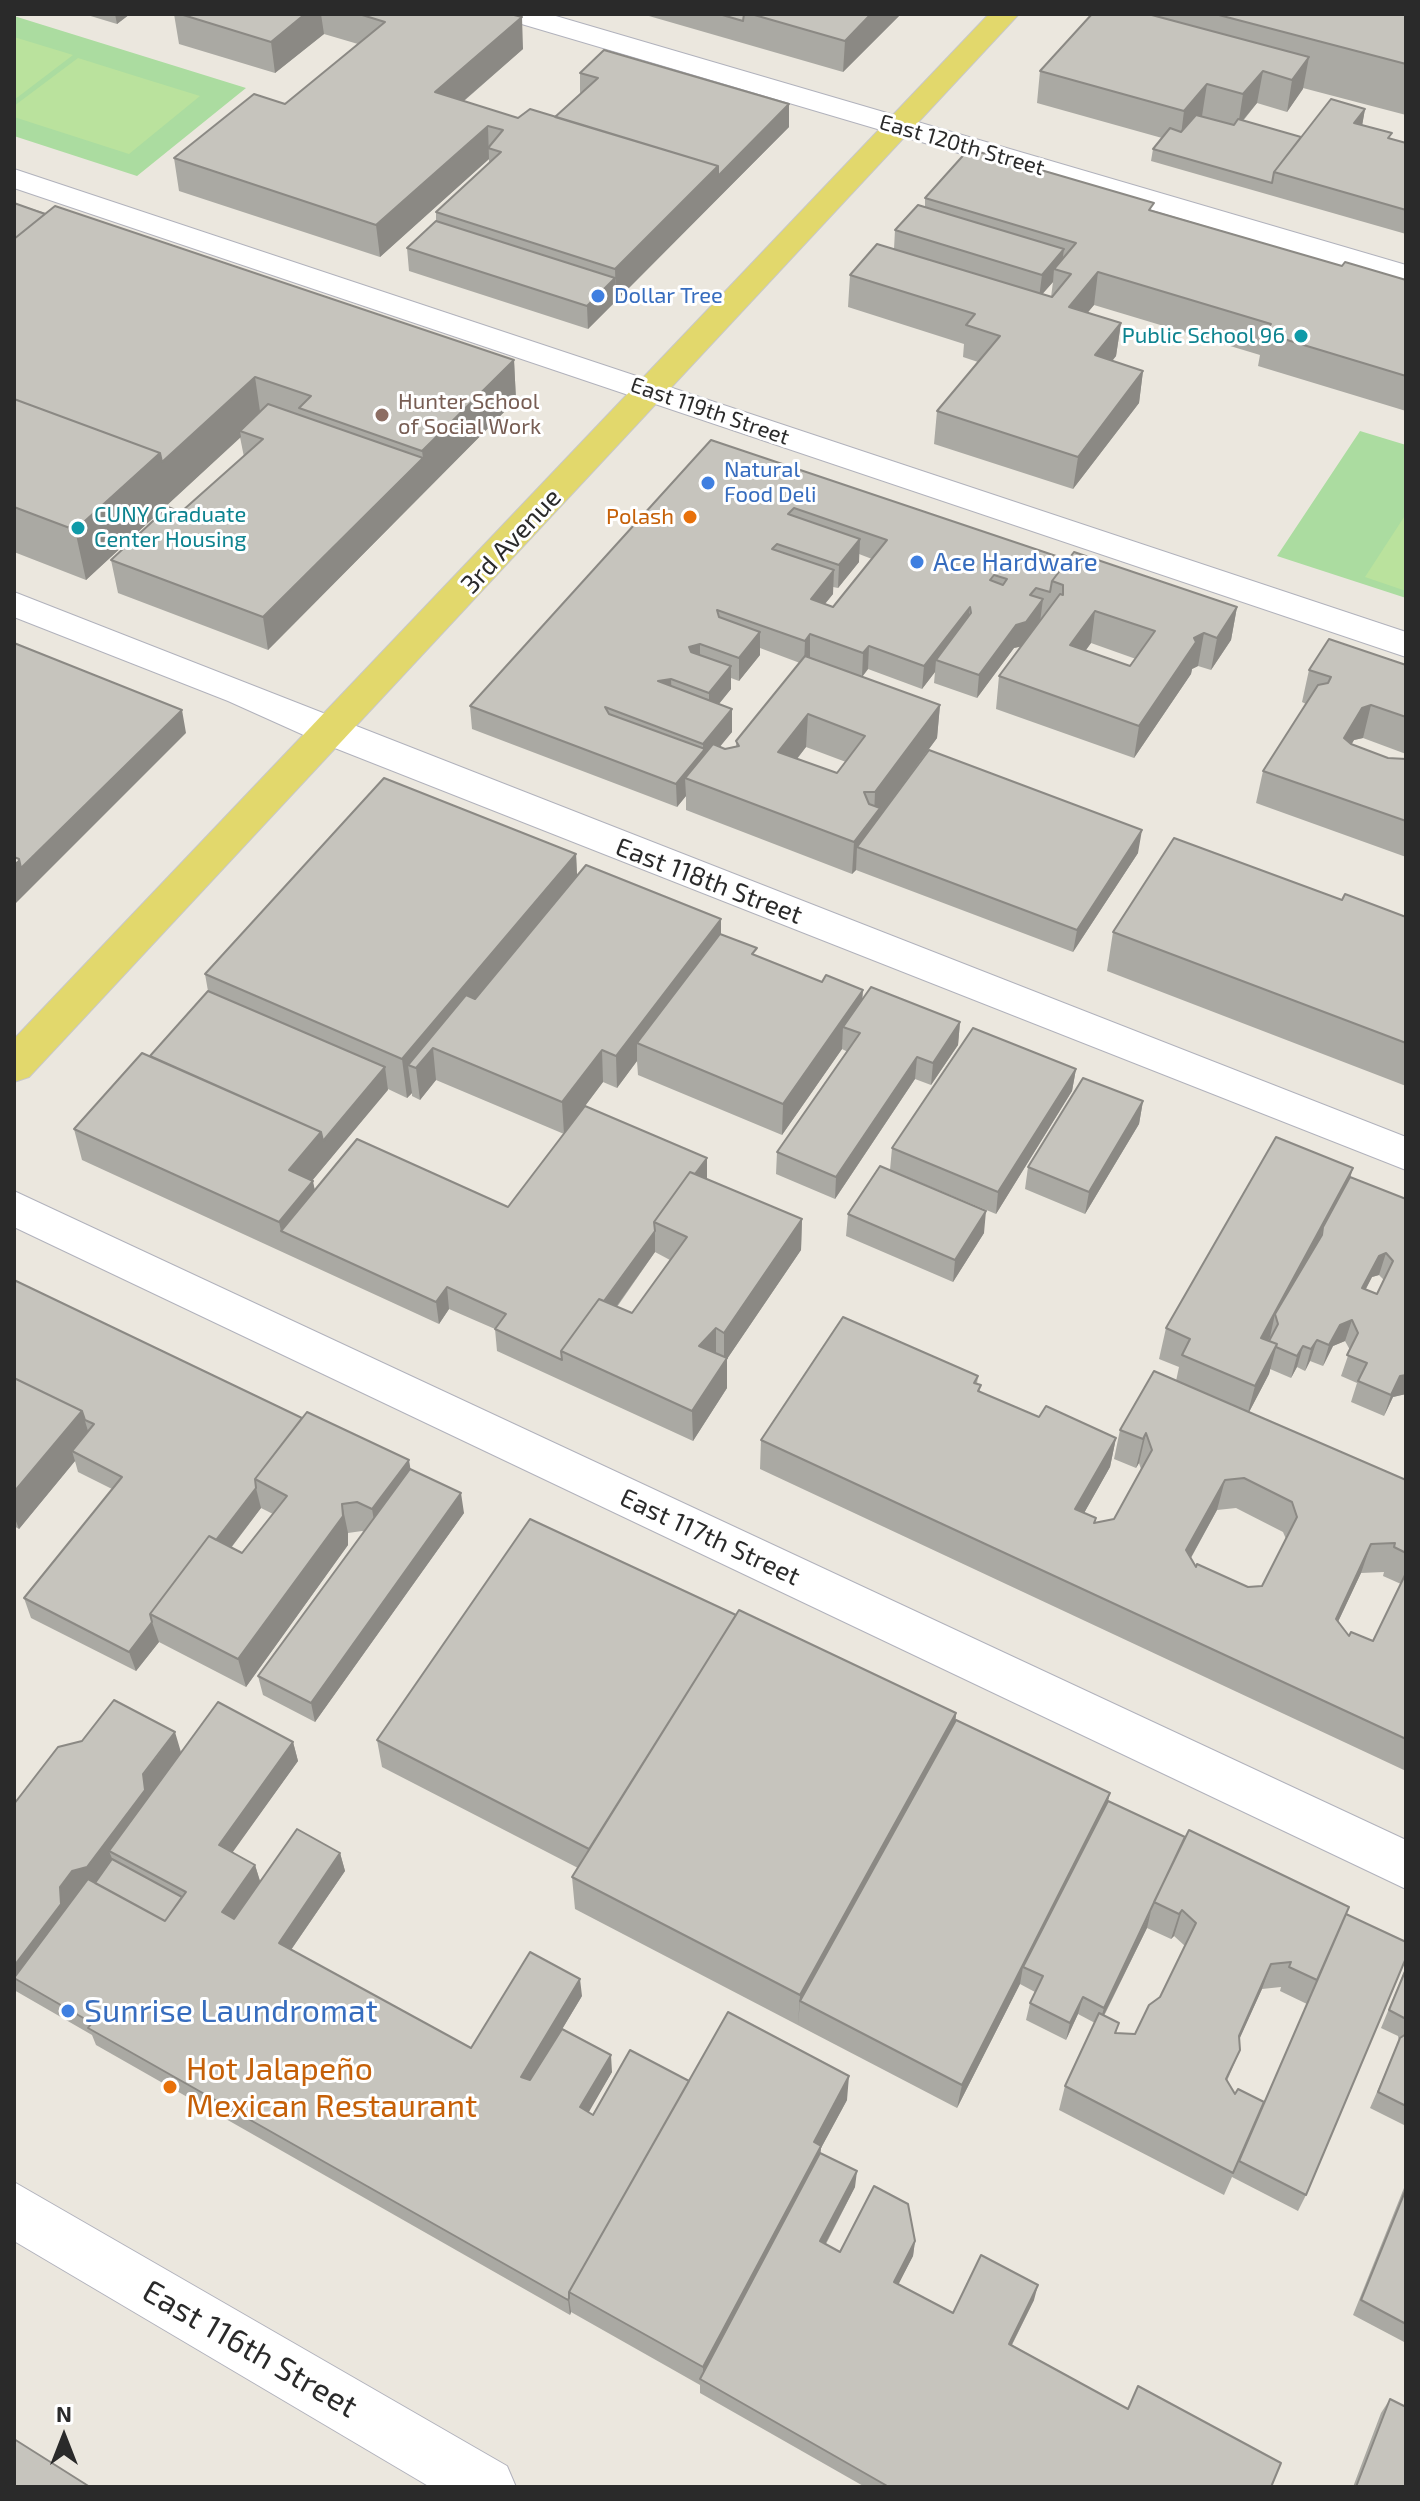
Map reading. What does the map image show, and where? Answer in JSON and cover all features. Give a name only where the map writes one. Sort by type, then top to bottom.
[{"type":"main road","name":"3rd Avenue","points":[[14,1066],[1005,14]]},
{"type":"street","name":"East 120th Street","points":[[518,14],[1406,275]]},
{"type":"street","name":"East 119th Street","points":[[14,178],[1406,645]]},
{"type":"street","name":"East 118th Street","points":[[14,604],[241,692],[330,732],[1406,1154]]},
{"type":"street","name":"East 117th Street","points":[[14,1208],[1406,1865]]},
{"type":"street","name":"East 116th Street","points":[[14,2210],[486,2487]]},
{"type":"green space","points":[[14,16],[246,88],[137,176],[14,136]]},
{"type":"green space","points":[[14,37],[73,55],[14,100]]},
{"type":"green space","points":[[78,58],[200,96],[129,154],[14,117],[14,106]]},
{"type":"green space","points":[[1360,431],[1406,445],[1406,598],[1277,556]]},
{"type":"green space","points":[[1406,514],[1406,591],[1365,577]]},
{"type":"building","points":[[180,14],[305,14],[271,42]]},
{"type":"building","points":[[359,14],[510,14],[522,17],[435,92],[518,118],[530,109],[718,166],[615,269],[436,212],[501,152],[488,148],[503,130],[488,126],[376,225],[174,158],[254,94],[285,104],[385,22]]},
{"type":"building","points":[[719,14],[744,14],[743,21]]},
{"type":"building","points":[[751,14],[871,14],[845,41]]},
{"type":"building","points":[[1092,14],[1148,14],[1309,57],[1292,80],[1263,71],[1243,94],[1207,84],[1184,111],[1040,71]]},
{"type":"building","points":[[1215,14],[1406,14],[1406,64]]},
{"type":"building","points":[[604,50],[789,104],[718,176],[718,166],[555,117],[598,78],[580,73]]},
{"type":"building","points":[[1331,99],[1365,109],[1354,123],[1392,133],[1388,138],[1406,143],[1406,210],[1274,172]]},
{"type":"building","points":[[1196,115],[1234,125],[1238,119],[1301,137],[1274,172],[1272,183],[1153,149],[1170,128],[1181,132]]},
{"type":"building","points":[[969,149],[1154,203],[1149,210],[1342,266],[1345,262],[1406,280],[1406,376],[1264,333],[1271,324],[1098,272],[1069,307],[1121,323],[1095,355],[1143,371],[1078,457],[937,411],[1000,336],[966,325],[975,314],[850,275],[877,244],[1052,297],[1071,274],[1054,269],[1076,243],[925,198]]},
{"type":"building","points":[[14,203],[45,214],[14,239]]},
{"type":"building","points":[[918,205],[1064,249],[1042,275],[895,230]]},
{"type":"building","points":[[55,206],[514,360],[422,451],[299,408],[311,396],[255,377],[162,462],[160,453],[14,399],[14,239]]},
{"type":"building","points":[[436,221],[615,278],[587,306],[407,248]]},
{"type":"building","points":[[14,399],[160,453],[75,530],[14,507]]},
{"type":"building","points":[[268,404],[423,458],[263,617],[111,560],[168,507],[181,512],[263,439],[240,431]]},
{"type":"building","points":[[711,440],[1068,560],[1052,581],[1050,592],[1036,588],[1030,595],[1043,599],[1026,622],[1016,625],[979,675],[936,660],[971,613],[970,607],[924,666],[869,646],[863,653],[810,634],[805,641],[717,610],[719,617],[760,632],[739,658],[700,644],[689,647],[691,652],[731,666],[709,693],[671,679],[658,681],[732,709],[703,744],[605,707],[609,714],[705,749],[676,784],[470,706]],"holes":[[[794,508],[887,540],[833,607],[811,599],[834,570],[772,549],[777,544],[839,565],[860,539],[788,514]],[[994,575],[1007,579],[1003,585],[990,580]]]},
{"type":"building","points":[[1074,552],[1237,607],[1217,638],[1204,633],[1194,638],[1196,642],[1139,726],[999,676],[1060,594],[1063,595],[1063,585],[1052,581]],"holes":[[[1095,611],[1155,631],[1130,666],[1070,645]]]},
{"type":"building","points":[[1329,639],[1406,665],[1406,717],[1371,705],[1362,708],[1344,738],[1351,744],[1388,758],[1406,759],[1406,821],[1263,771],[1318,685],[1328,683],[1331,677],[1309,670]]},
{"type":"building","points":[[14,643],[182,710],[21,868],[19,859],[14,857]]},
{"type":"building","points":[[805,656],[940,705],[875,792],[864,792],[869,804],[880,808],[854,842],[685,778],[713,744],[725,749],[739,746],[736,741]],"holes":[[[808,714],[865,736],[837,773],[778,752]]]},
{"type":"building","points":[[929,750],[1142,830],[1077,930],[857,847]]},
{"type":"building","points":[[384,778],[576,854],[402,1059],[205,974]]},
{"type":"building","points":[[1174,838],[1342,900],[1345,894],[1406,917],[1406,1043],[1113,932]]},
{"type":"building","points":[[586,865],[721,919],[616,1056],[602,1050],[562,1102],[433,1048],[416,1068],[408,1065],[466,995],[475,999]]},
{"type":"building","points":[[720,934],[757,948],[752,954],[822,982],[826,975],[863,990],[783,1104],[637,1043]]},
{"type":"building","points":[[871,987],[960,1022],[933,1063],[917,1057],[836,1177],[777,1152],[860,1033],[843,1027]]},
{"type":"building","points":[[208,991],[385,1067],[323,1141],[321,1132],[150,1056]]},
{"type":"building","points":[[973,1028],[1076,1069],[998,1192],[892,1148]]},
{"type":"building","points":[[142,1053],[321,1132],[289,1170],[313,1181],[279,1222],[74,1129]]},
{"type":"building","points":[[1083,1078],[1143,1101],[1089,1192],[1028,1167]]},
{"type":"building","points":[[585,1106],[707,1158],[695,1174],[690,1172],[654,1222],[655,1231],[604,1301],[599,1299],[561,1351],[562,1360],[495,1329],[506,1314],[447,1287],[436,1302],[281,1231],[357,1139],[508,1207]]},
{"type":"building","points":[[1276,1137],[1353,1168],[1261,1338],[1277,1344],[1255,1386],[1182,1355],[1190,1339],[1166,1328]]},
{"type":"building","points":[[880,1166],[986,1211],[955,1260],[848,1214]]},
{"type":"building","points":[[690,1172],[802,1219],[724,1333],[716,1328],[699,1346],[727,1358],[692,1411],[561,1351],[599,1299],[632,1313],[687,1237],[654,1222]]},
{"type":"building","points":[[1350,1177],[1406,1199],[1406,1375],[1400,1376],[1391,1395],[1358,1381],[1367,1363],[1347,1355],[1358,1333],[1352,1320],[1340,1325],[1329,1345],[1317,1340],[1311,1349],[1303,1346],[1297,1356],[1269,1341],[1278,1324],[1275,1314],[1322,1235],[1323,1227]],"holes":[[[1386,1253],[1393,1261],[1377,1294],[1362,1288],[1379,1256]]]},
{"type":"building","points":[[14,1280],[302,1418],[255,1479],[256,1488],[216,1540],[209,1536],[150,1614],[152,1622],[129,1652],[24,1598],[122,1477],[72,1451],[94,1424],[85,1420],[82,1411],[14,1378]]},
{"type":"building","points":[[843,1317],[978,1376],[974,1383],[981,1385],[978,1391],[1039,1417],[1046,1406],[1116,1438],[1075,1509],[1096,1518],[1094,1523],[1114,1519],[1152,1450],[1146,1433],[1143,1439],[1120,1430],[1154,1371],[1406,1480],[1406,1553],[1394,1547],[1395,1543],[1371,1544],[1336,1619],[1349,1636],[1351,1632],[1373,1641],[1406,1573],[1406,1739],[761,1440]],"holes":[[[1244,1478],[1292,1502],[1297,1517],[1262,1586],[1248,1587],[1197,1564],[1196,1567],[1186,1550],[1225,1480]]]},
{"type":"building","points":[[14,1378],[82,1411],[14,1492]]},
{"type":"building","points":[[307,1412],[409,1460],[372,1509],[357,1502],[342,1504],[343,1516],[238,1659],[150,1614],[209,1536],[242,1553],[287,1496],[255,1479]]},
{"type":"building","points":[[410,1469],[461,1493],[311,1703],[258,1676]]},
{"type":"building","points":[[530,1519],[736,1615],[589,1849],[377,1740]]},
{"type":"building","points":[[739,1610],[956,1713],[800,1995],[572,1877]]},
{"type":"building","points":[[114,1700],[175,1732],[143,1774],[145,1790],[87,1867],[72,1871],[60,1887],[61,1904],[14,1966],[14,1804],[58,1747],[82,1741]]},
{"type":"building","points":[[218,1702],[293,1742],[219,1845],[255,1865],[222,1912],[234,1919],[297,1829],[340,1853],[279,1943],[471,2048],[530,1952],[580,1979],[521,2077],[530,2080],[562,2029],[611,2055],[580,2107],[593,2115],[630,2050],[689,2081],[569,2292],[568,2300],[88,2028],[92,2023],[14,1978],[88,1879],[165,1921],[186,1892],[109,1851]]},
{"type":"building","points":[[956,1720],[1110,1793],[962,2085],[800,2001]]},
{"type":"building","points":[[1108,1801],[1185,1837],[1104,2008],[1083,1997],[1070,2023],[1030,2003],[1043,1976],[1023,1967]]},
{"type":"building","points":[[1189,1830],[1349,1907],[1317,1980],[1289,1967],[1291,1962],[1271,1964],[1239,2036],[1240,2050],[1226,2079],[1235,2094],[1238,2089],[1264,2102],[1233,2173],[1065,2086],[1099,2013],[1119,2023],[1115,2033],[1135,2034],[1149,2005],[1160,1997],[1196,1923],[1182,1910],[1179,1914],[1154,1902]]},
{"type":"building","points":[[112,1859],[182,1897],[165,1921],[95,1883]]},
{"type":"building","points":[[1346,1914],[1406,1942],[1406,1958],[1306,2195],[1239,2161]]},
{"type":"building","points":[[1406,1969],[1406,2019],[1389,2010]]},
{"type":"building","points":[[728,2012],[849,2076],[814,2142],[821,2146],[703,2367],[569,2292]]},
{"type":"building","points":[[1406,2034],[1406,2106],[1378,2092],[1400,2038]]},
{"type":"building","points":[[820,2153],[857,2171],[820,2241],[840,2252],[874,2186],[908,2204],[915,2241],[894,2282],[953,2313],[981,2255],[1038,2285],[1009,2344],[1128,2409],[1138,2386],[1281,2463],[1271,2487],[889,2487],[700,2379]]},
{"type":"building","points":[[1406,2189],[1406,2324],[1361,2300]]},
{"type":"building","points":[[1390,2399],[1406,2407],[1406,2487],[1356,2487]]},
{"type":"building","points":[[14,2439],[90,2487],[14,2487]]},
{"type":"place","name":"Dollar Tree","points":[[598,296]]},
{"type":"place","name":"Public School 96","points":[[1301,336]]},
{"type":"place","name":"Hunter School of Social Work","points":[[382,415]]},
{"type":"place","name":"Natural Food Deli","points":[[708,483]]},
{"type":"place","name":"Polash","points":[[690,517]]},
{"type":"place","name":"CUNY Graduate Center Housing","points":[[78,528]]},
{"type":"place","name":"Ace Hardware","points":[[917,562]]},
{"type":"place","name":"Sunrise Laundromat","points":[[68,2011]]},
{"type":"place","name":"Hot Jalapeño Mexican Restaurant","points":[[170,2087]]}]
